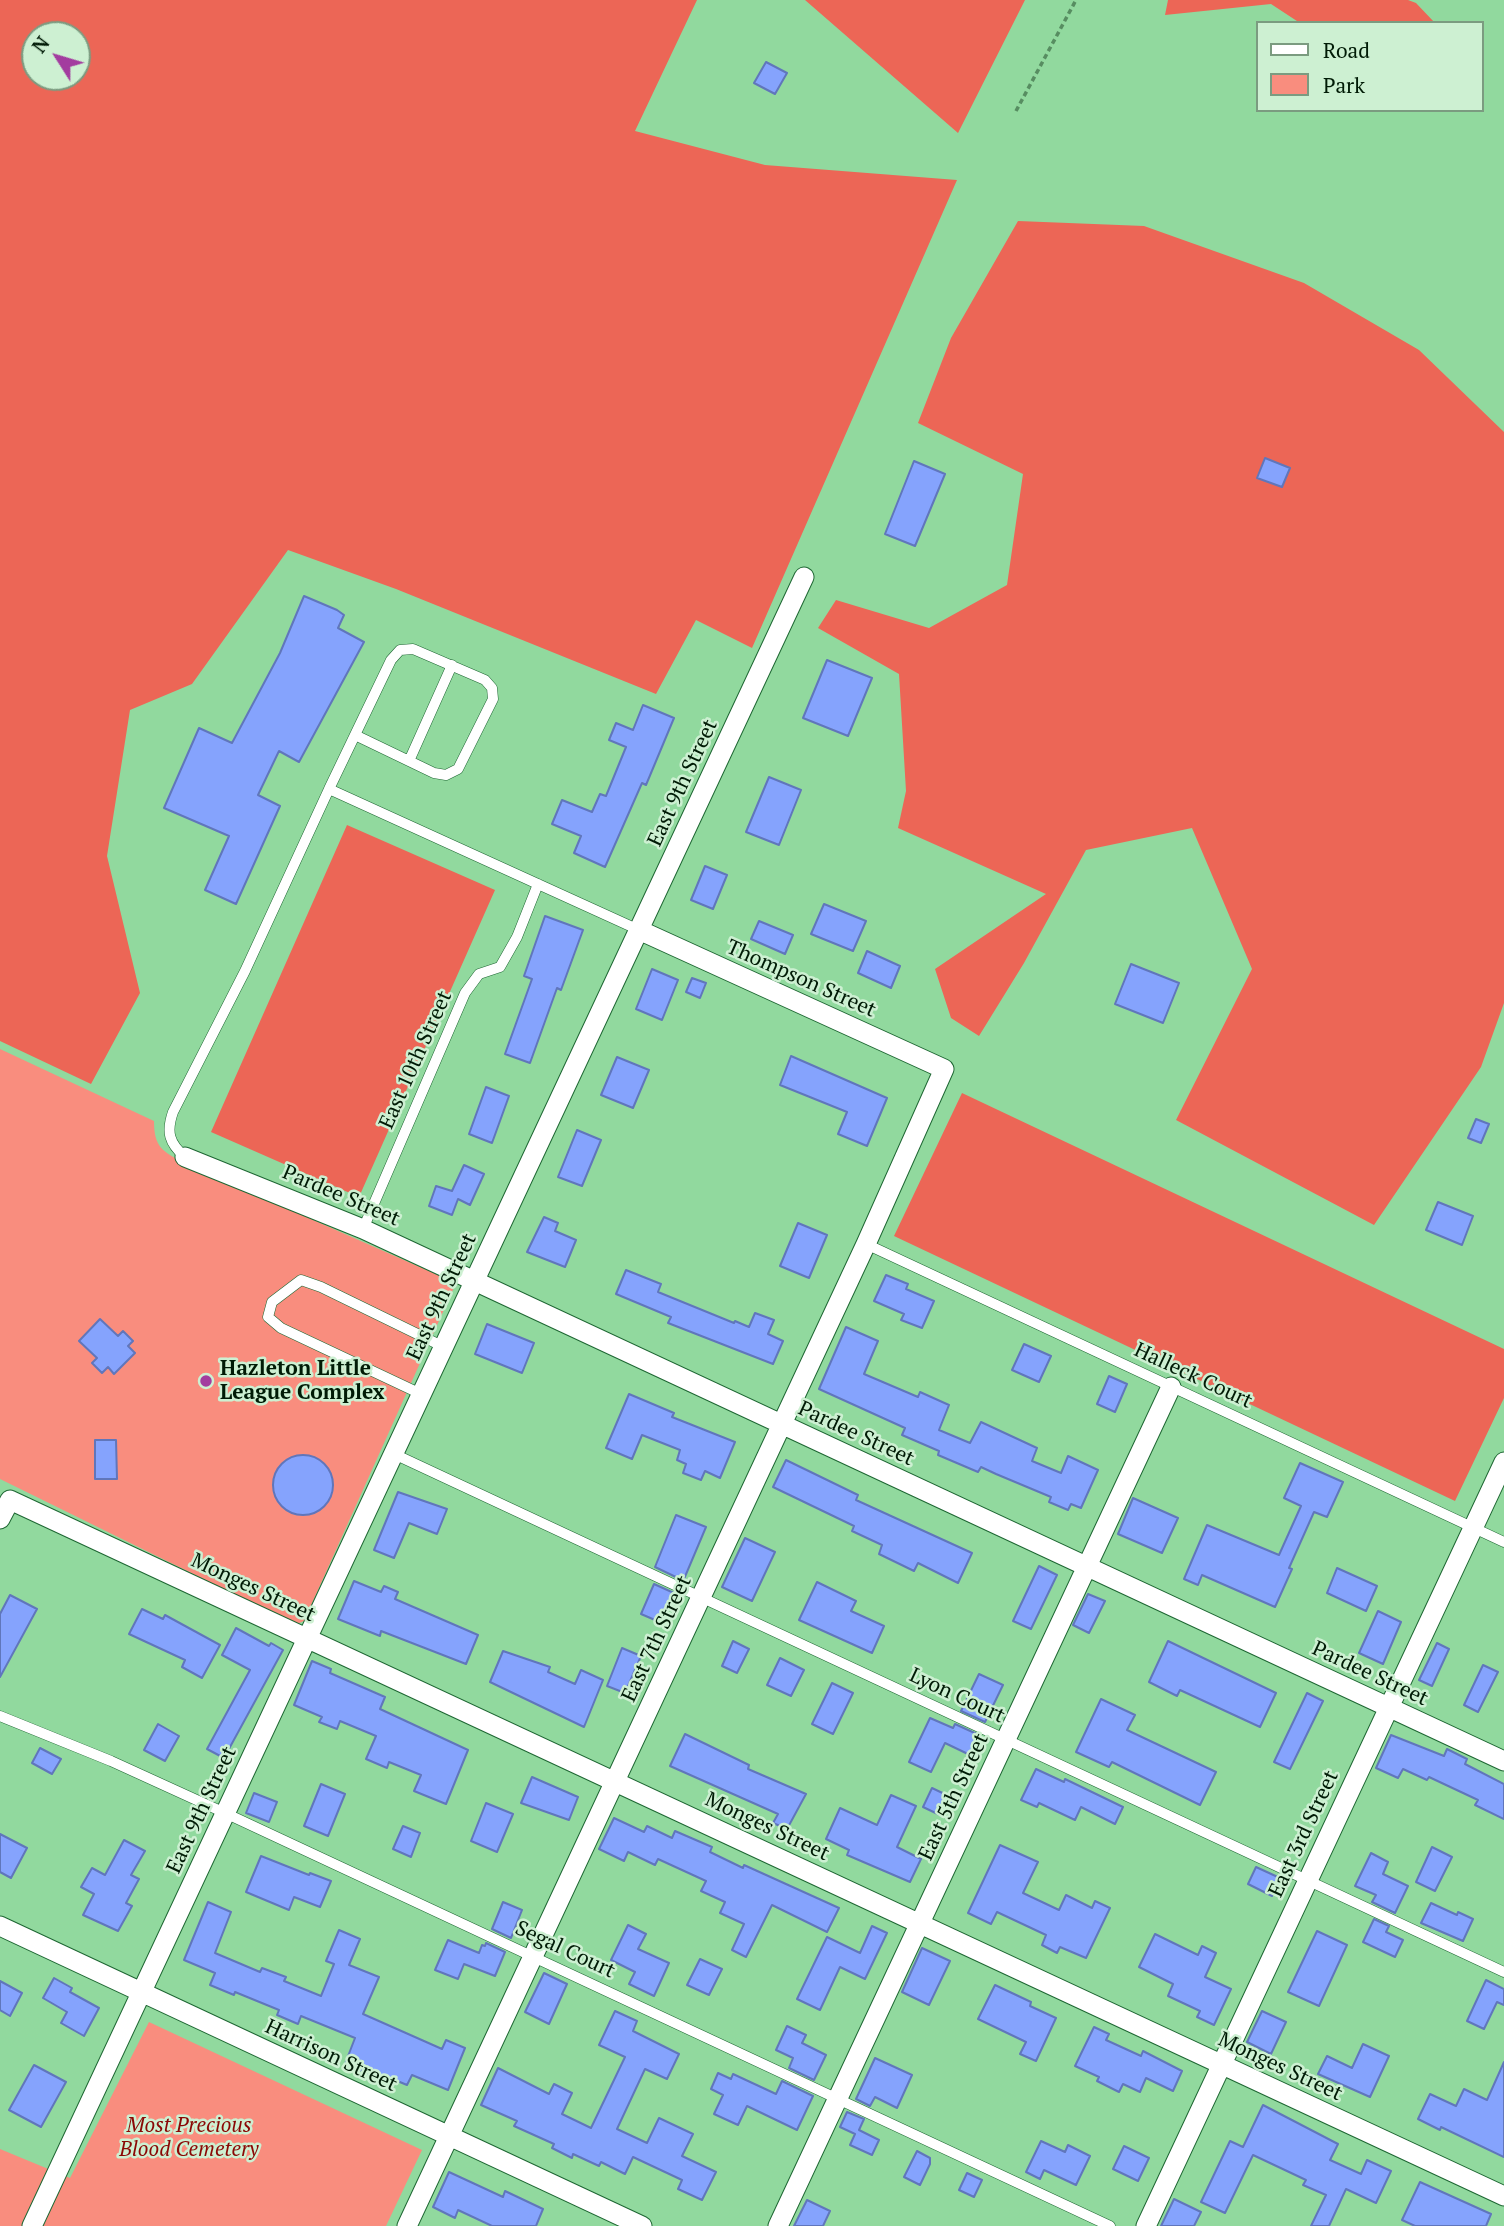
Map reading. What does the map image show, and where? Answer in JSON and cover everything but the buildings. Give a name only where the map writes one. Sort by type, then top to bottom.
[{"type":"street","name":"East 9th Street","points":[[32,2226],[804,577]]},
{"type":"street","name":"Thompson Street","points":[[639,930],[944,1069]]},
{"type":"street","name":"East 7th Street","points":[[407,2226],[866,1244],[944,1069]]},
{"type":"street","name":"Pardee Street","points":[[185,1157],[363,1229],[1504,1761]]},
{"type":"street","name":"East 5th Street","points":[[778,2226],[1171,1387]]},
{"type":"street","name":"East 3rd Street","points":[[1146,2226],[1504,1462]]},
{"type":"street","name":"Monges Street","points":[[0,1519],[10,1500],[1504,2196]]},
{"type":"street","name":"Harrison Street","points":[[0,1926],[642,2226]]},
{"type":"lane","points":[[185,1157],[173,1147],[169,1136],[168,1126],[173,1112],[245,971],[329,789],[391,660],[400,650],[413,649],[485,680],[492,688],[493,699],[458,769],[446,775],[435,773],[355,735]]},
{"type":"lane","points":[[409,761],[452,665]]},
{"type":"lane","points":[[329,789],[639,930]]},
{"type":"lane","name":"East 10th Street","points":[[363,1229],[465,993],[479,974],[500,967],[517,937],[538,884]]},
{"type":"lane","name":"Halleck Court","points":[[866,1244],[1504,1542]]},
{"type":"lane","points":[[421,1394],[281,1328],[268,1317],[272,1302],[301,1280],[321,1287],[444,1347]]},
{"type":"lane","name":"Lyon Court","points":[[394,1454],[1504,1972]]},
{"type":"lane","name":"Segal Court","points":[[0,1716],[111,1761],[225,1813],[1110,2226]]},
{"type":"path","points":[[1016,111],[1076,0]]},
{"type":"green space","name":"Hazleton Little League Complex","points":[[0,1049],[154,1121],[154,1130],[161,1148],[184,1163],[456,1283],[304,1621],[297,1624],[291,1622],[0,1479]]},
{"type":"green space","name":"Most Precious Blood Cemetery","points":[[149,2022],[422,2150],[386,2226],[0,2226],[0,2149],[70,2178]]},
{"type":"shaded area","points":[[0,0],[697,0],[635,131],[765,165],[957,180],[752,648],[696,620],[656,694],[396,589],[288,550],[192,684],[130,710],[107,856],[140,993],[91,1084],[0,1041]]},
{"type":"shaded area","points":[[805,0],[1025,0],[958,133]]},
{"type":"shaded area","points":[[1168,0],[1408,0],[1416,3],[1433,21],[1297,21],[1271,4],[1165,15]]},
{"type":"shaded area","points":[[1018,221],[1144,226],[1304,283],[1419,350],[1504,432],[1504,1003],[1481,1067],[1374,1225],[1176,1120],[1252,969],[1192,828],[1086,850],[1024,963],[979,1036],[951,1018],[935,969],[1046,894],[898,828],[906,791],[899,674],[818,628],[836,600],[929,628],[1007,585],[1023,474],[918,423],[951,338]]},
{"type":"shaded area","points":[[347,825],[495,890],[359,1197],[211,1132]]},
{"type":"shaded area","points":[[962,1093],[1504,1349],[1504,1398],[1455,1501],[894,1236]]},
{"type":"place","name":"Hazleton Little League Complex","points":[[206,1381]]}]
